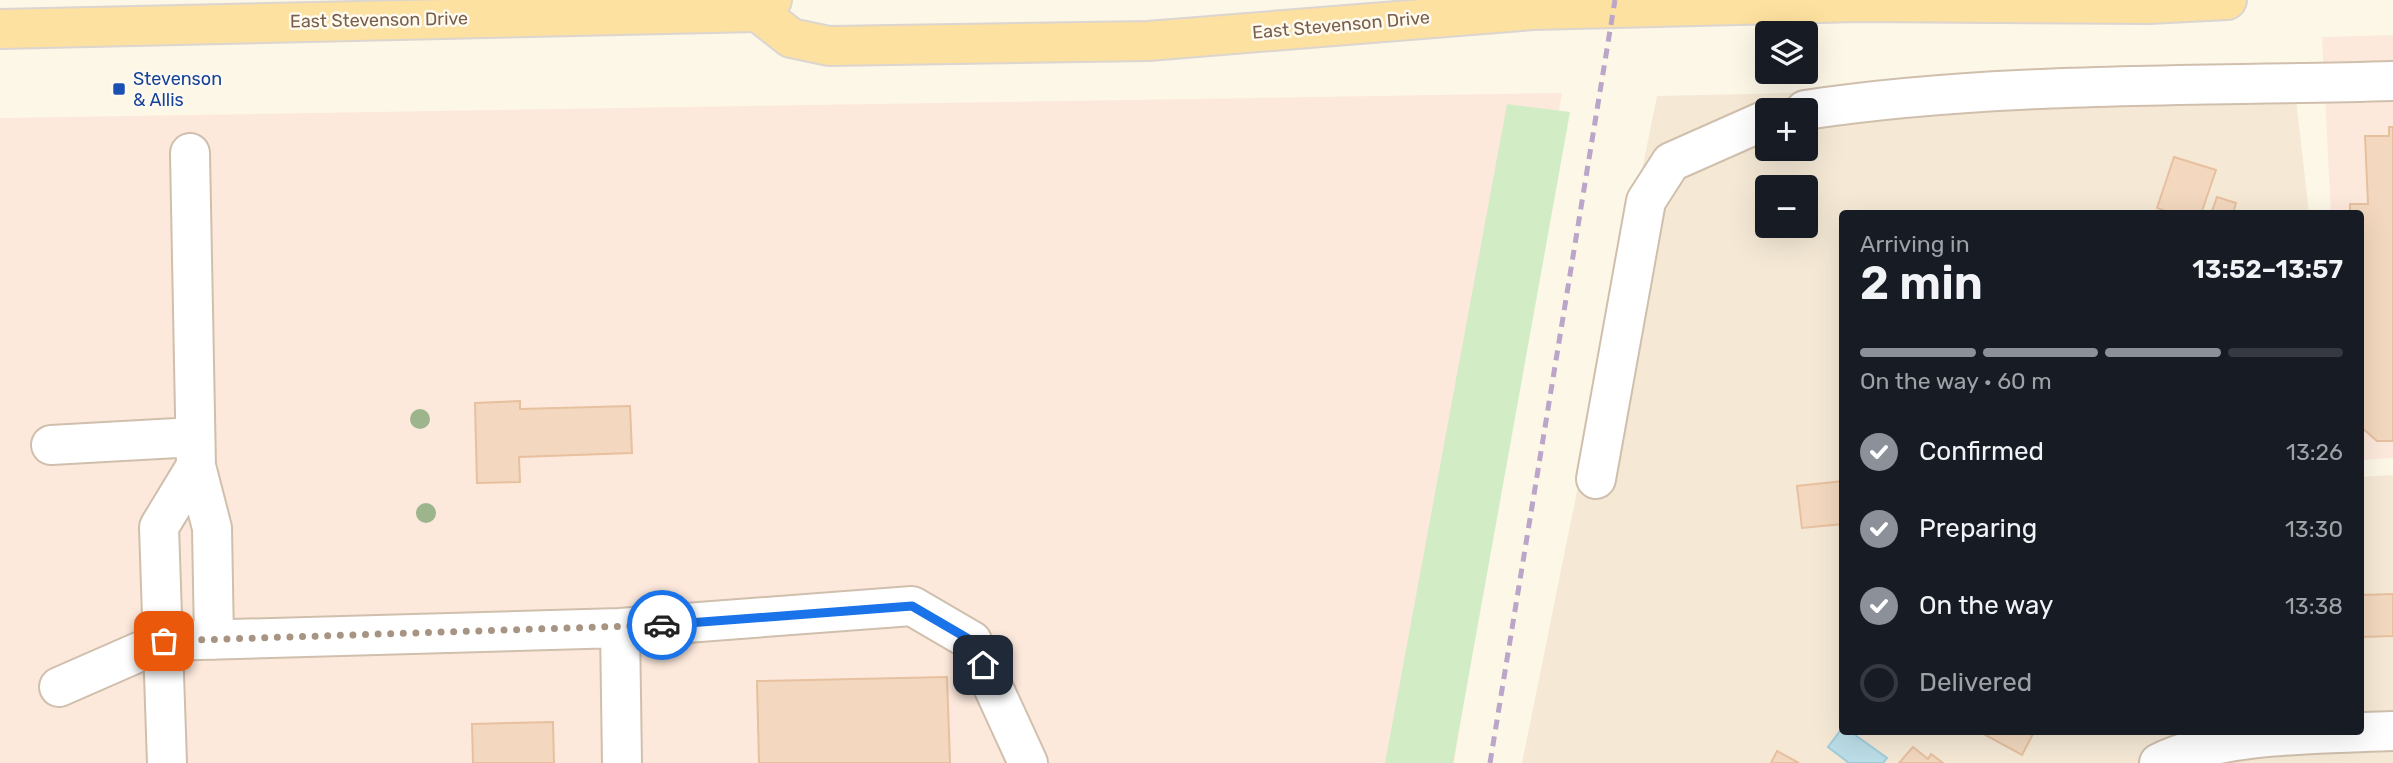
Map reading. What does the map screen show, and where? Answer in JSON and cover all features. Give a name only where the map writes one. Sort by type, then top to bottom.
[{"type":"main road","name":"East Stevenson Drive","points":[[0,29],[199,12],[763,4],[791,38],[829,46],[1148,41],[1533,10],[1845,2],[2149,4],[2227,0]]},
{"type":"street","points":[[1818,108],[1873,100],[2079,88],[2393,81]]},
{"type":"street","points":[[1596,479],[1646,201],[1671,162],[1755,125]]},
{"type":"street","points":[[190,153],[195,451],[212,528],[214,640]]},
{"type":"street","points":[[51,444],[195,451]]},
{"type":"street","points":[[167,763],[159,527],[195,451]]},
{"type":"street","points":[[59,687],[164,641],[620,628],[912,606],[972,641],[1028,763]]},
{"type":"street","points":[[620,628],[622,763]]},
{"type":"street","points":[[2364,732],[2393,731]]},
{"type":"street","points":[[2165,750],[2259,737],[2304,735]]},
{"type":"shaded area","points":[[2393,35],[2393,458],[2364,460],[2364,210],[2331,210],[2322,37]]},
{"type":"shaded area","points":[[2294,82],[2309,210],[1839,210],[1839,735],[2364,735],[2364,477],[2393,475],[2393,763],[1522,763],[1657,96]]},
{"type":"shaded area","points":[[1562,93],[1454,763],[0,763],[0,118]]},
{"type":"green space","points":[[1507,104],[1570,112],[1453,763],[1385,763]]},
{"type":"water","points":[[1839,732],[1839,735],[1855,735],[1887,758],[1883,763],[1849,763],[1828,747]]},
{"type":"building","points":[[2389,127],[2393,127],[2393,441],[2377,441],[2364,430],[2364,210],[2350,210],[2350,204],[2368,204],[2365,136],[2389,136]]},
{"type":"building","points":[[2174,157],[2216,170],[2202,210],[2157,208]]},
{"type":"building","points":[[2217,197],[2236,203],[2234,210],[2212,210]]},
{"type":"building","points":[[520,401],[520,409],[630,406],[632,453],[519,457],[520,482],[477,483],[475,403]]},
{"type":"building","points":[[1839,481],[1839,524],[1802,528],[1797,486]]},
{"type":"building","points":[[2393,594],[2393,636],[2364,637],[2364,595]]},
{"type":"building","points":[[947,677],[950,763],[759,763],[757,681]]},
{"type":"building","points":[[553,722],[554,763],[473,763],[472,724]]},
{"type":"building","points":[[1985,735],[2032,735],[2022,755]]},
{"type":"building","points":[[1913,747],[1928,759],[1931,754],[1943,763],[1899,763]]},
{"type":"building","points":[[1777,751],[1799,763],[1771,763]]},
{"type":"railway","points":[[1490,763],[1615,0]]},
{"type":"way so far","points":[[164,641],[662,625]]},
{"type":"place","name":"Stevenson & Allis","points":[[119,89]]},
{"type":"route","points":[[662,625],[912,606],[972,641],[983,665]]}]
